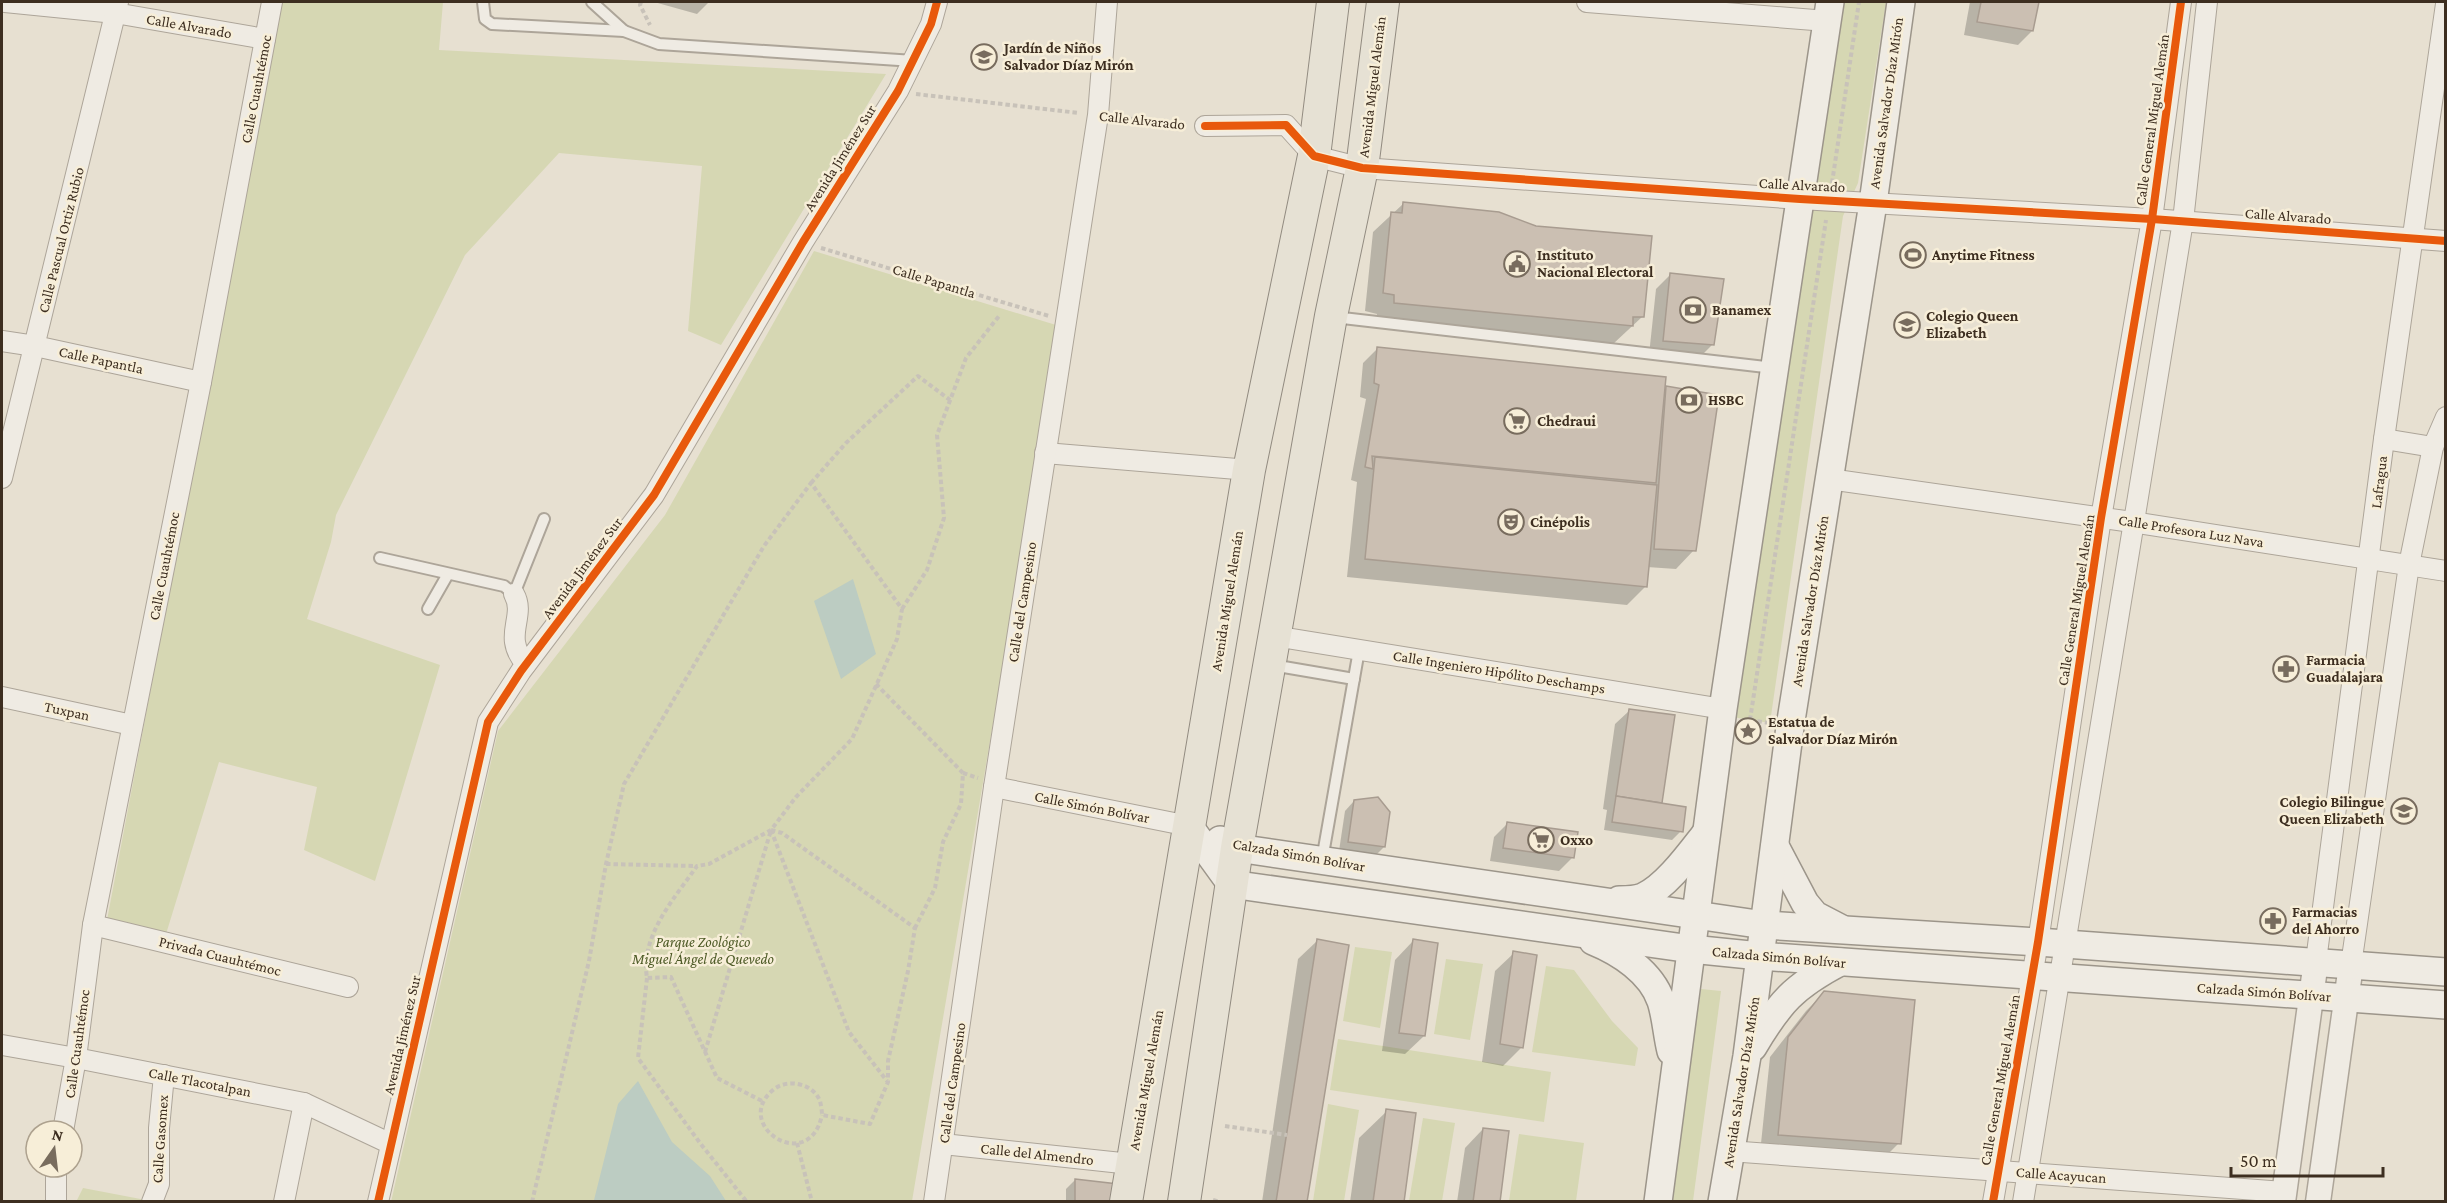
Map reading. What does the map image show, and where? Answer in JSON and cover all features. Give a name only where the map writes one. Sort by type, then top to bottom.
[{"type":"main road","name":"Avenida Miguel Alemán","points":[[1126,1202],[1249,470],[1314,156],[1333,2]]},
{"type":"main road","name":"Avenida Miguel Alemán","points":[[1198,1201],[1231,884],[1331,316],[1362,168],[1383,2]]},
{"type":"main road","name":"Avenida Salvador Díaz Mirón","points":[[1722,1202],[1747,1056],[1790,727],[1873,203],[1901,2]]},
{"type":"main road","points":[[1658,1202],[1706,833],[1732,714],[1775,368],[1828,11]]},
{"type":"main road","name":"Calzada Simón Bolívar","points":[[1189,826],[1237,848],[1764,925],[2316,961],[2445,972]]},
{"type":"main road","name":"Calzada Simón Bolívar","points":[[1189,826],[1231,884],[1691,949],[1760,956],[2445,1005]]},
{"type":"main road","points":[[1603,902],[1642,898],[1658,886],[1685,859],[1706,833]]},
{"type":"main road","points":[[1775,846],[1805,903],[1815,915],[1844,930]]},
{"type":"main road","points":[[1566,931],[1603,945],[1649,978],[1661,1000],[1675,1074]]},
{"type":"main road","points":[[1747,1056],[1782,1002],[1812,977],[1840,962]]},
{"type":"street","name":"Calle Alvarado","points":[[5,2],[117,8],[265,39]]},
{"type":"street","name":"Calle Cuauhtémoc","points":[[65,1119],[76,1058],[93,925],[201,382],[272,2]]},
{"type":"street","name":"Avenida Jiménez Sur","points":[[378,1202],[488,722],[526,664],[654,495],[803,242],[898,92],[931,24],[937,2]]},
{"type":"street","name":"Calle del Campesino","points":[[934,1202],[994,788],[1098,115],[1107,2]]},
{"type":"street","points":[[1587,2],[1828,11]]},
{"type":"street","name":"Calle General Miguel Alemán","points":[[2023,1202],[2059,976],[2051,943],[2101,518],[2152,219],[2181,2]]},
{"type":"street","name":"Calle General Miguel Alemán","points":[[1993,1202],[2032,974],[2051,943],[2132,522],[2182,221],[2207,2]]},
{"type":"street","name":"Lafragua","points":[[2316,961],[2384,439],[2445,4]]},
{"type":"street","name":"Calle Pascual Ortiz Rubio","points":[[2,478],[117,8]]},
{"type":"street","name":"Calle Alvarado","points":[[1205,126],[1286,125],[1314,156],[1362,168],[1800,199],[2152,219],[2445,240]]},
{"type":"street","name":"Calle Papantla","points":[[2,341],[201,382]]},
{"type":"street","points":[[2318,1202],[2409,566],[2433,447],[2445,417]]},
{"type":"street","points":[[2384,439],[2433,447]]},
{"type":"street","points":[[1045,453],[1249,470]]},
{"type":"street","name":"Calle Profesora Luz Nava","points":[[1829,479],[2132,522],[2445,571]]},
{"type":"street","points":[[514,594],[517,606],[514,644],[517,653],[526,664]]},
{"type":"street","name":"Calle Ingeniero Hipólito Deschamps","points":[[1271,650],[1359,650],[1732,714]]},
{"type":"street","name":"Tuxpan","points":[[2,697],[132,725]]},
{"type":"street","name":"Calle Simón Bolívar","points":[[994,788],[1189,826]]},
{"type":"street","name":"Privada Cuauhtémoc","points":[[93,925],[348,987]]},
{"type":"street","points":[[2284,1197],[2316,961]]},
{"type":"street","name":"Calle Tlacotalpan","points":[[2,1045],[304,1103],[391,1144]]},
{"type":"street","name":"Calle Gasomex","points":[[152,1202],[159,1184],[159,1128],[164,1076]]},
{"type":"street","points":[[284,1202],[304,1103]]},
{"type":"street","name":"Calle del Almendro","points":[[943,1144],[1131,1164]]},
{"type":"street","name":"Calle Acayucan","points":[[1729,1151],[2028,1173],[2284,1197]]},
{"type":"street","points":[[56,1179],[56,1202]]},
{"type":"lane","points":[[483,2],[485,19],[492,24],[624,31],[659,44],[914,62]]},
{"type":"lane","points":[[591,2],[624,31]]},
{"type":"lane","points":[[1331,316],[1775,368]]},
{"type":"lane","points":[[380,558],[504,586],[514,594],[544,519]]},
{"type":"lane","points":[[428,609],[448,574]]},
{"type":"lane","points":[[1271,650],[1354,679]]},
{"type":"lane","points":[[1322,860],[1359,650]]},
{"type":"path","points":[[1750,720],[1859,2]]},
{"type":"path","points":[[705,1052],[771,830],[796,797],[852,739],[897,639],[902,609],[927,570],[944,518],[937,435],[966,358],[999,316]]},
{"type":"path","points":[[532,1202],[589,961],[606,864],[624,784],[764,546],[811,483],[846,443],[918,376],[950,400]]},
{"type":"path","points":[[811,483],[902,609]]},
{"type":"path","points":[[822,1115],[870,1124],[888,1082],[888,1061],[915,928],[935,888],[943,842],[961,804],[963,773],[876,684]]},
{"type":"path","points":[[1732,714],[1770,723]]},
{"type":"path","points":[[606,864],[697,866],[709,864],[771,830],[782,833],[915,928]]},
{"type":"path","points":[[771,830],[849,1032],[888,1082]]},
{"type":"path","points":[[697,866],[658,921],[645,962],[647,978],[639,1058],[700,1143],[747,1202]]},
{"type":"path","points":[[647,978],[671,977],[717,1077],[764,1102]]},
{"type":"path","points":[[796,1083],[814,1092],[820,1101],[822,1115],[815,1132],[808,1139],[796,1143],[784,1142],[769,1134],[762,1119],[764,1102],[776,1088],[784,1084],[796,1083]]},
{"type":"path","points":[[1225,1126],[1287,1136]]},
{"type":"path","points":[[796,1143],[812,1202]]},
{"type":"path","points":[[1198,1201],[1220,1202]]},
{"type":"green space","points":[[281,2],[443,2],[439,50],[886,74],[721,345],[688,331],[702,166],[559,153],[465,255],[336,515],[331,542],[307,619],[440,665],[375,881],[304,850],[317,787],[219,762],[166,934],[107,920]]},
{"type":"green space","points":[[1836,2],[1886,2],[1858,183],[1843,216],[1770,723],[1732,717]]},
{"type":"green space","name":"Parque Zoológico Miguel Ángel de Quevedo","points":[[814,251],[1056,325],[1008,635],[912,1201],[391,1202],[498,731],[665,515]]},
{"type":"green space","points":[[1355,947],[1392,952],[1380,1028],[1343,1021]]},
{"type":"green space","points":[[1446,959],[1483,964],[1470,1040],[1434,1034]]},
{"type":"green space","points":[[1546,966],[1574,970],[1612,1021],[1638,1048],[1635,1066],[1532,1052]]},
{"type":"green space","points":[[1701,989],[1721,991],[1693,1201],[1669,1202]]},
{"type":"green space","points":[[1338,1039],[1551,1072],[1544,1122],[1330,1090]]},
{"type":"green space","points":[[1328,1104],[1359,1110],[1344,1201],[1313,1201]]},
{"type":"green space","points":[[1423,1118],[1455,1123],[1442,1201],[1409,1201]]},
{"type":"green space","points":[[1519,1134],[1584,1143],[1576,1201],[1509,1201]]},
{"type":"green space","points":[[83,1188],[151,1201],[76,1202]]},
{"type":"shaded area","points":[[853,579],[876,654],[841,679],[814,601]]},
{"type":"shaded area","points":[[638,1081],[672,1142],[710,1176],[726,1201],[588,1201],[594,1200],[618,1104]]},
{"type":"building","points":[[1981,2],[2039,2],[2033,31],[1977,22]]},
{"type":"building","name":"Instituto Nacional Electoral","points":[[1403,202],[1499,212],[1536,226],[1652,236],[1644,317],[1633,317],[1633,326],[1394,303],[1394,295],[1383,293],[1391,212],[1402,213]]},
{"type":"building","name":"Banamex","points":[[1670,273],[1724,279],[1714,345],[1663,341]]},
{"type":"building","name":"Chedraui","points":[[1377,347],[1666,377],[1656,483],[1372,456],[1373,469],[1365,467],[1379,385],[1374,383]]},
{"type":"building","points":[[1666,386],[1719,395],[1696,551],[1654,549]]},
{"type":"building","name":"Cinépolis","points":[[1375,457],[1657,485],[1647,587],[1365,559]]},
{"type":"building","points":[[1629,709],[1675,715],[1662,803],[1616,796]]},
{"type":"building","points":[[1616,796],[1686,807],[1683,832],[1612,822]]},
{"type":"building","points":[[1378,797],[1390,812],[1385,847],[1348,842],[1354,800]]},
{"type":"building","name":"Oxxo","points":[[1507,822],[1578,832],[1574,858],[1503,848]]},
{"type":"building","points":[[1317,939],[1349,945],[1307,1202],[1276,1202]]},
{"type":"building","points":[[1413,939],[1438,943],[1425,1036],[1399,1033]]},
{"type":"building","points":[[1513,951],[1537,955],[1523,1048],[1500,1044]]},
{"type":"building","points":[[1824,991],[1915,1000],[1901,1144],[1778,1135],[1788,1037]]},
{"type":"building","points":[[1386,1109],[1416,1113],[1404,1202],[1373,1202]]},
{"type":"building","points":[[1483,1128],[1509,1131],[1500,1202],[1473,1202]]},
{"type":"building","points":[[1075,1179],[1118,1184],[1117,1202],[1075,1202]]},
{"type":"cycle path","points":[[378,1202],[488,722],[521,671],[654,495],[803,242],[898,91],[931,24],[937,2]]},
{"type":"cycle path","points":[[1993,1202],[2038,942],[2101,518],[2152,219],[2181,2]]},
{"type":"cycle path","points":[[1205,126],[1286,125],[1314,156],[1362,168],[1800,199],[2152,219],[2446,241]]},
{"type":"place","name":"Jardín de Niños Salvador Díaz Mirón","points":[[984,57]]},
{"type":"place","name":"Anytime Fitness","points":[[1913,255]]},
{"type":"place","name":"Instituto Nacional Electoral","points":[[1517,264]]},
{"type":"place","name":"Banamex","points":[[1693,310]]},
{"type":"place","name":"Colegio Queen Elizabeth","points":[[1907,325]]},
{"type":"place","name":"HSBC","points":[[1689,400]]},
{"type":"place","name":"Chedraui","points":[[1517,421]]},
{"type":"place","name":"Cinépolis","points":[[1511,522]]},
{"type":"place","name":"Farmacia Guadalajara","points":[[2286,669]]},
{"type":"place","name":"Estatua de Salvador Díaz Mirón","points":[[1748,731]]},
{"type":"place","name":"Colegio Bilingue Queen Elizabeth","points":[[2404,811]]},
{"type":"place","name":"Oxxo","points":[[1541,840]]},
{"type":"place","name":"Farmacias del Ahorro","points":[[2273,921]]}]
